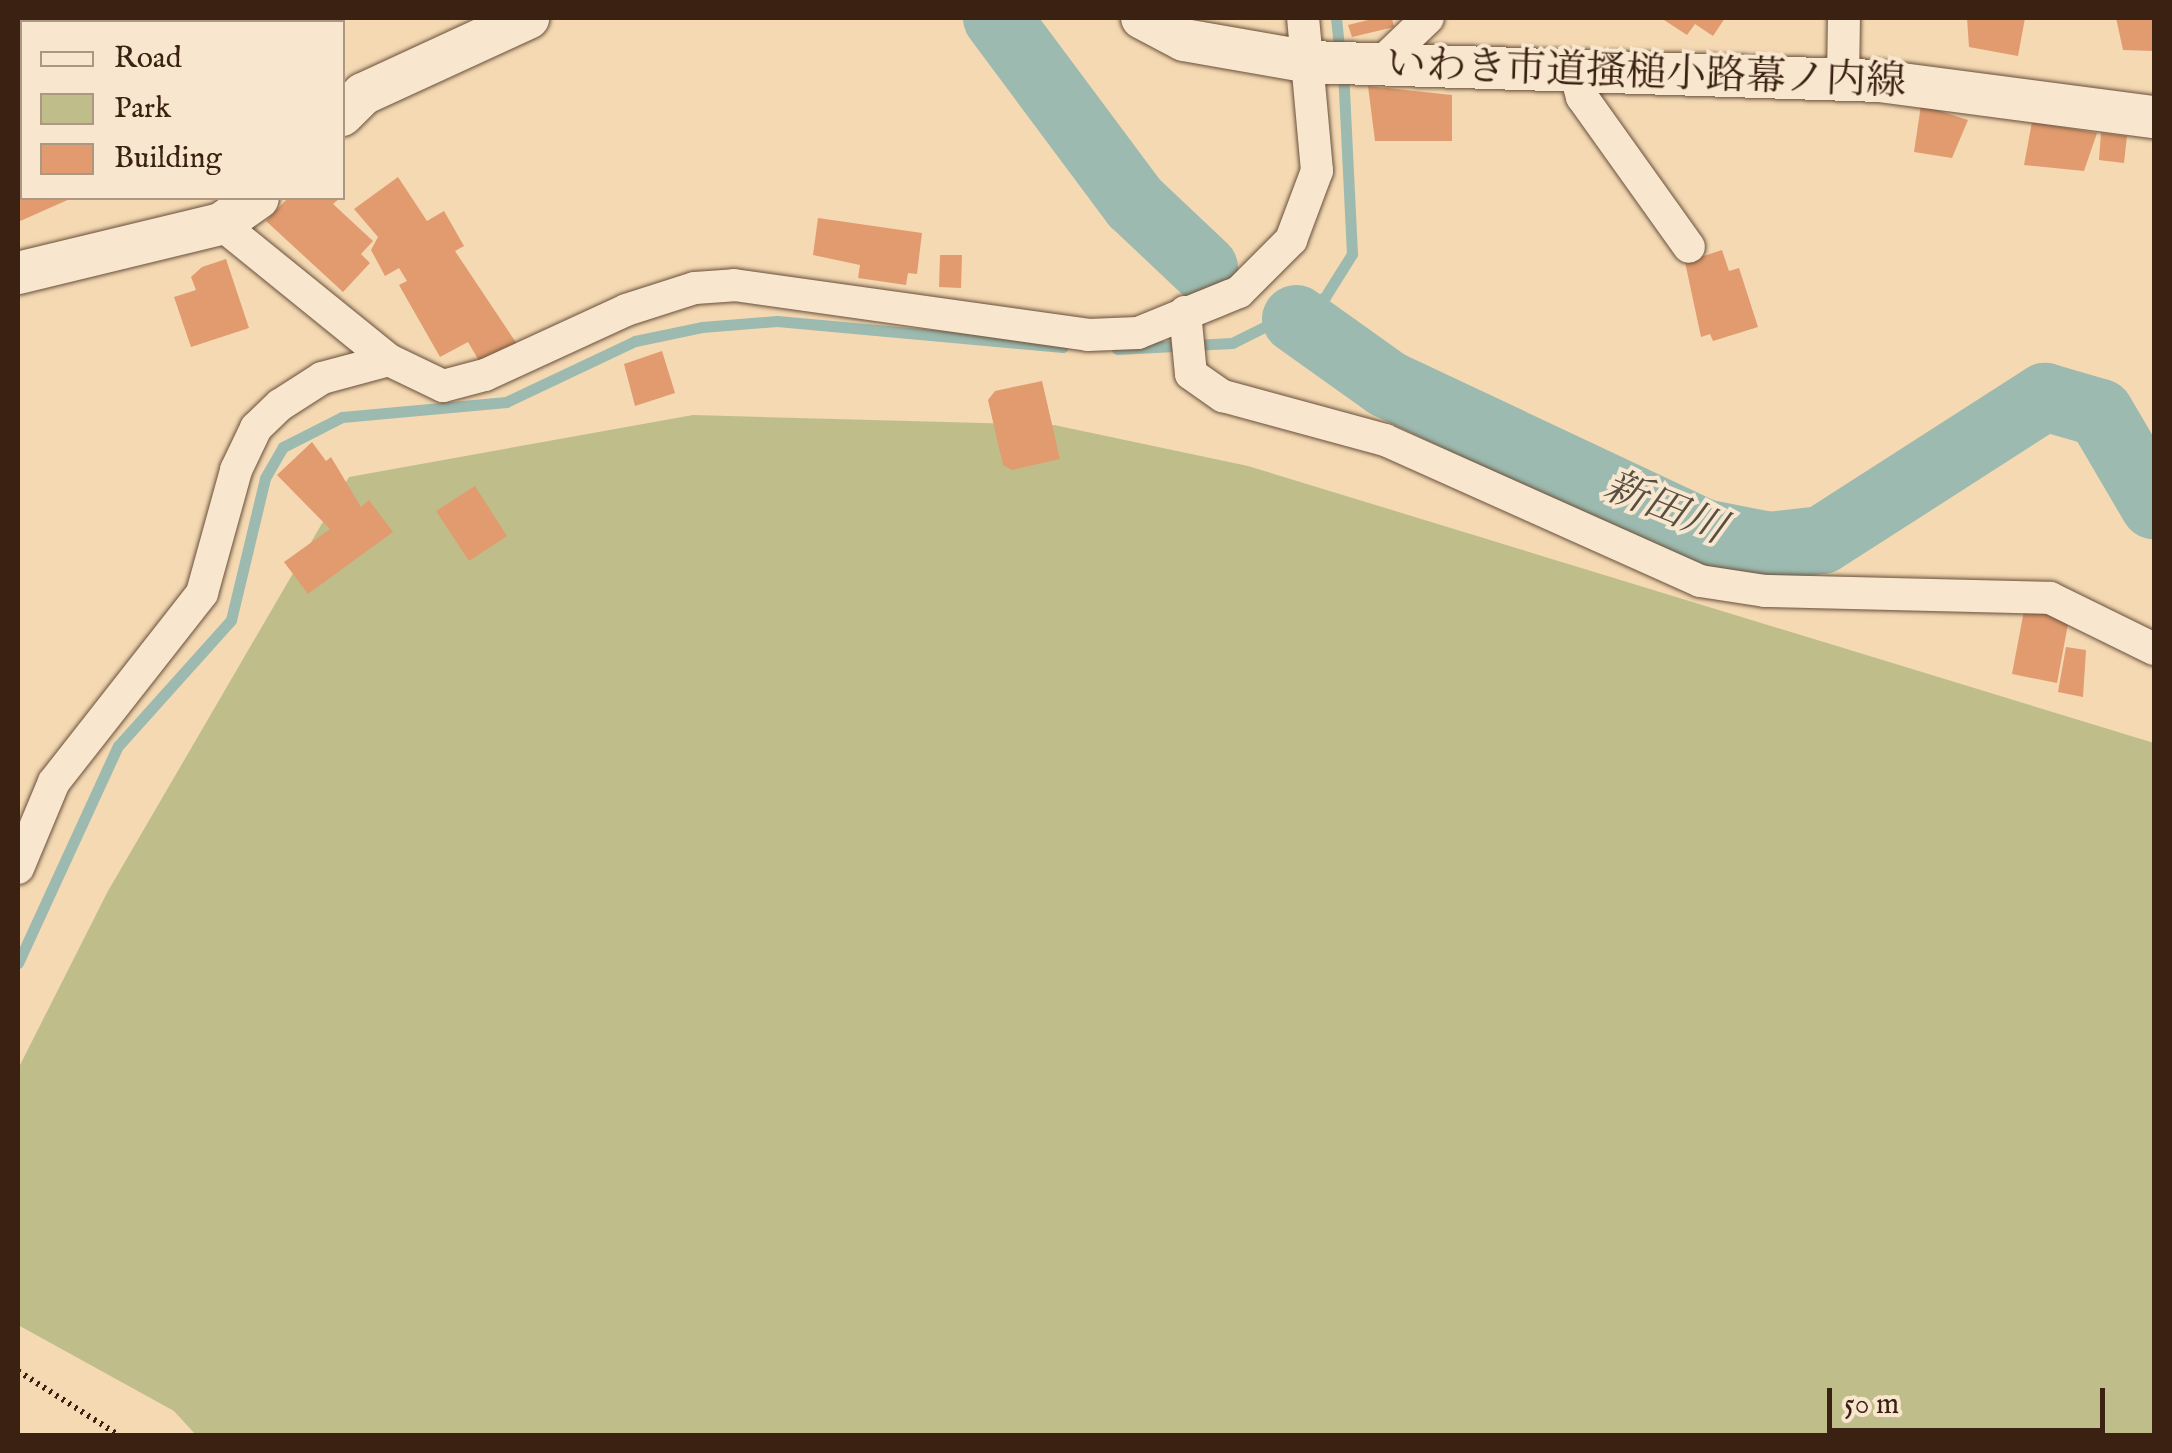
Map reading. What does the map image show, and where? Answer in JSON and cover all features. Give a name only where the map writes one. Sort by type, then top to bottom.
[{"type":"street","points":[[345,112],[364,94],[528,18]]},
{"type":"street","name":"いわき市道搔槌小路幕ノ内線","points":[[1142,18],[1184,40],[1343,62],[1843,80],[2154,117]]},
{"type":"street","points":[[1303,18],[1343,62]]},
{"type":"street","points":[[221,224],[389,360],[443,386],[656,299],[734,286],[1088,335],[1138,332],[1192,319],[1239,292],[1290,240],[1317,171],[1343,62],[1428,18]]},
{"type":"street","points":[[1843,80],[1844,18]]},
{"type":"street","points":[[1575,71],[1582,97],[1689,247]]},
{"type":"street","points":[[18,273],[221,224],[255,200]]},
{"type":"street","points":[[1192,319],[1191,374],[1222,396],[1385,440],[1700,581],[1764,591],[2050,598],[2154,650]]},
{"type":"street","points":[[18,868],[54,782],[202,594],[256,428],[322,378],[389,360]]},
{"type":"path","points":[[18,1370],[120,1436]]},
{"type":"green space","points":[[693,415],[1054,425],[1248,466],[2154,743],[2154,1435],[196,1435],[174,1411],[18,1325],[18,1069],[108,891],[349,477]]},
{"type":"building","points":[[50,18],[309,18],[304,20]]},
{"type":"building","points":[[1392,18],[1394,27],[1352,37],[1348,25]]},
{"type":"building","points":[[1661,18],[1725,18],[1713,36],[1695,24],[1687,35]]},
{"type":"building","points":[[1967,18],[2025,18],[2018,56],[1969,47]]},
{"type":"building","points":[[2116,18],[2154,18],[2154,51],[2123,50]]},
{"type":"building","points":[[18,37],[20,200],[68,200],[18,222]]},
{"type":"building","points":[[1368,86],[1452,95],[1452,141],[1375,141]]},
{"type":"building","points":[[1921,105],[1968,120],[1952,158],[1914,152]]},
{"type":"building","points":[[2032,122],[2097,133],[2084,171],[2024,165]]},
{"type":"building","points":[[2101,133],[2127,136],[2124,163],[2099,160]]},
{"type":"building","points":[[398,177],[427,221],[444,211],[464,246],[455,251],[517,344],[481,364],[468,342],[440,357],[399,285],[407,281],[399,268],[385,276],[371,250],[378,237],[354,209]]},
{"type":"building","points":[[286,200],[338,200],[333,204],[373,241],[361,254],[370,263],[343,292],[266,221]]},
{"type":"building","points":[[818,218],[922,233],[917,274],[908,273],[906,285],[858,278],[860,265],[813,255]]},
{"type":"building","points":[[1722,250],[1729,271],[1739,268],[1758,327],[1713,341],[1710,334],[1701,337],[1685,262]]},
{"type":"building","points":[[940,255],[962,255],[961,288],[939,287]]},
{"type":"building","points":[[226,259],[249,328],[191,347],[174,297],[196,290],[191,277],[202,267]]},
{"type":"building","points":[[662,351],[675,393],[635,406],[624,364]]},
{"type":"building","points":[[1042,381],[1060,459],[1012,470],[1003,465],[988,400],[995,391]]},
{"type":"building","points":[[312,442],[326,461],[331,457],[361,507],[369,500],[393,532],[308,594],[284,562],[330,529],[277,475]]},
{"type":"building","points":[[475,486],[507,536],[469,561],[436,511]]},
{"type":"building","points":[[2026,600],[2071,608],[2057,683],[2012,674]]},
{"type":"building","points":[[2066,647],[2086,650],[2083,697],[2058,692]]},
{"type":"waterway","name":"新田川","points":[[997,18],[1135,203],[1204,268]]},
{"type":"waterway","points":[[1336,18],[1340,55]]},
{"type":"waterway","points":[[1117,349],[1232,343],[1325,297],[1352,254],[1343,73]]},
{"type":"waterway","name":"新田川","points":[[1296,319],[1387,384],[1704,533],[1769,546],[1822,540],[2045,397],[2100,413],[2154,505]]},
{"type":"waterway","points":[[18,963],[118,746],[231,620],[265,478],[283,447],[342,417],[506,402],[635,341],[702,327],[777,321],[1063,347]]}]
